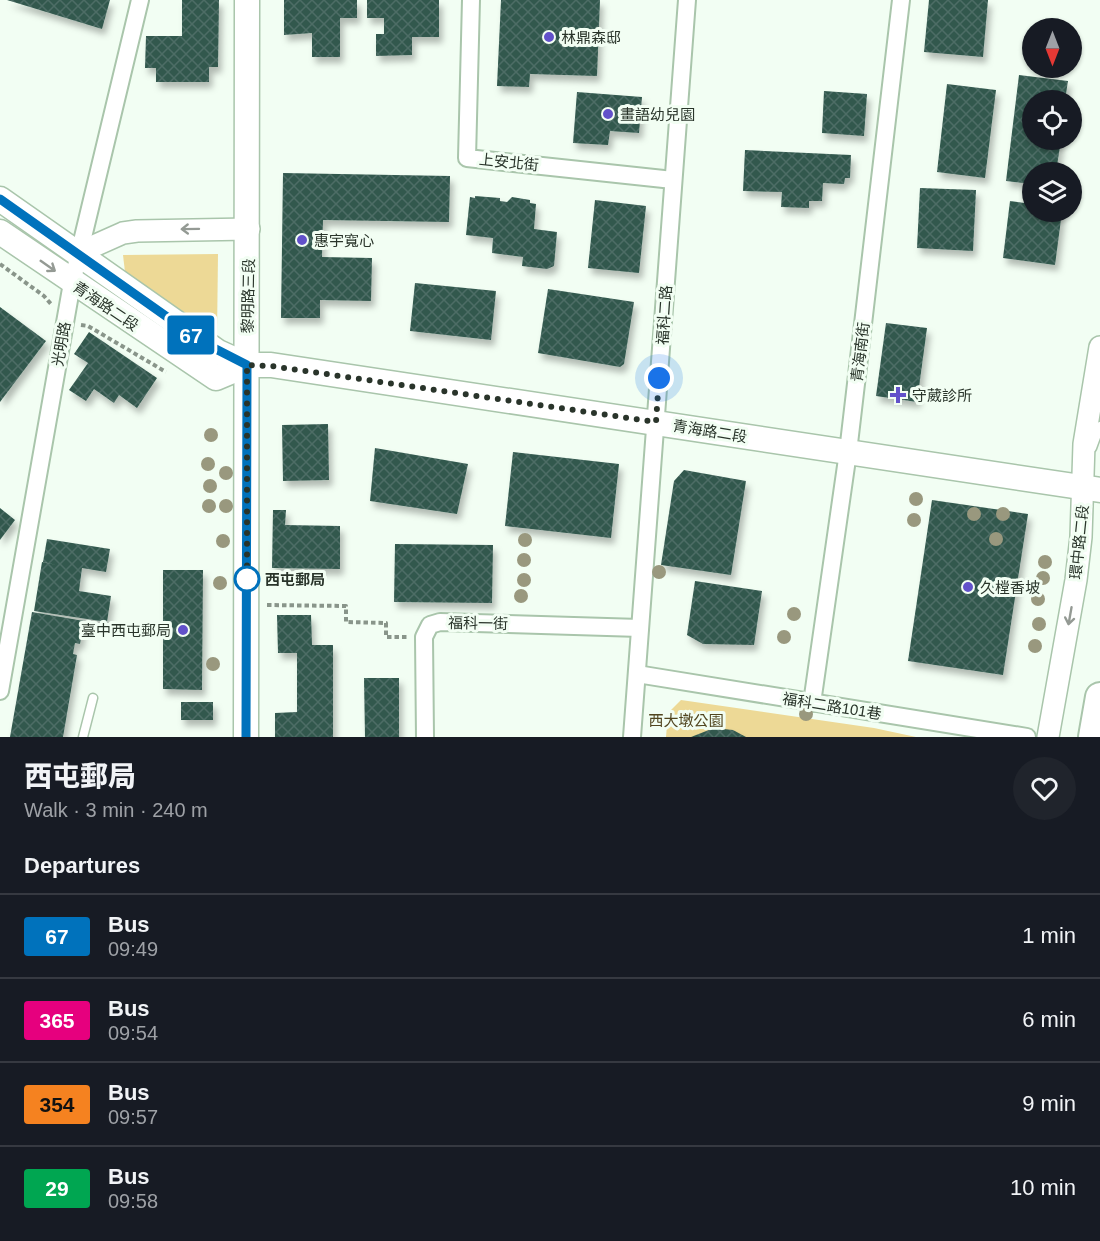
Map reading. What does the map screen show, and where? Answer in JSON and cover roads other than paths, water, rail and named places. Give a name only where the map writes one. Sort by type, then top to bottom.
[{"type":"highway","points":[[1093,737],[1100,697]]},
{"type":"main road","name":"黎明路三段","points":[[246,737],[249,229],[247,0]]},
{"type":"main road","name":"青海路二段","points":[[0,199],[211,348],[247,365],[271,366],[1092,487]]},
{"type":"main road","name":"青海路二段","points":[[0,232],[72,283],[216,378],[247,365]]},
{"type":"street","name":"光明路","points":[[0,692],[4,636],[78,253],[140,0]]},
{"type":"street","name":"上安北街","points":[[471,0],[466,158],[673,180]]},
{"type":"street","name":"福科二路","points":[[632,737],[687,0]]},
{"type":"street","name":"青海南街","points":[[812,703],[849,453],[901,0]]},
{"type":"street","points":[[78,253],[123,233],[137,231],[249,229]]},
{"type":"street","name":"環中路二段","points":[[1048,737],[1081,537],[1092,487],[1084,444],[1100,347]]},
{"type":"street","name":"福科一街","points":[[425,737],[424,637],[430,625],[440,622],[640,628]]},
{"type":"street","name":"福科二路101巷","points":[[637,674],[1027,737]]},
{"type":"lane","points":[[1092,487],[1100,426]]},
{"type":"lane","points":[[83,737],[93,698]]},
{"type":"place","name":"林鼎森邸","points":[[549,37]]},
{"type":"place","name":"畫語幼兒園","points":[[608,114]]},
{"type":"place","name":"惠宇寬心","points":[[302,240]]},
{"type":"place","name":"守葳診所","points":[[898,395]]},
{"type":"place","name":"西屯郵局","points":[[247,579]]},
{"type":"place","name":"久樘香坡","points":[[968,587]]},
{"type":"place","name":"臺中西屯郵局","points":[[183,630]]},
{"type":"park label","name":"西大墩公園","points":[[686,720]]}]
